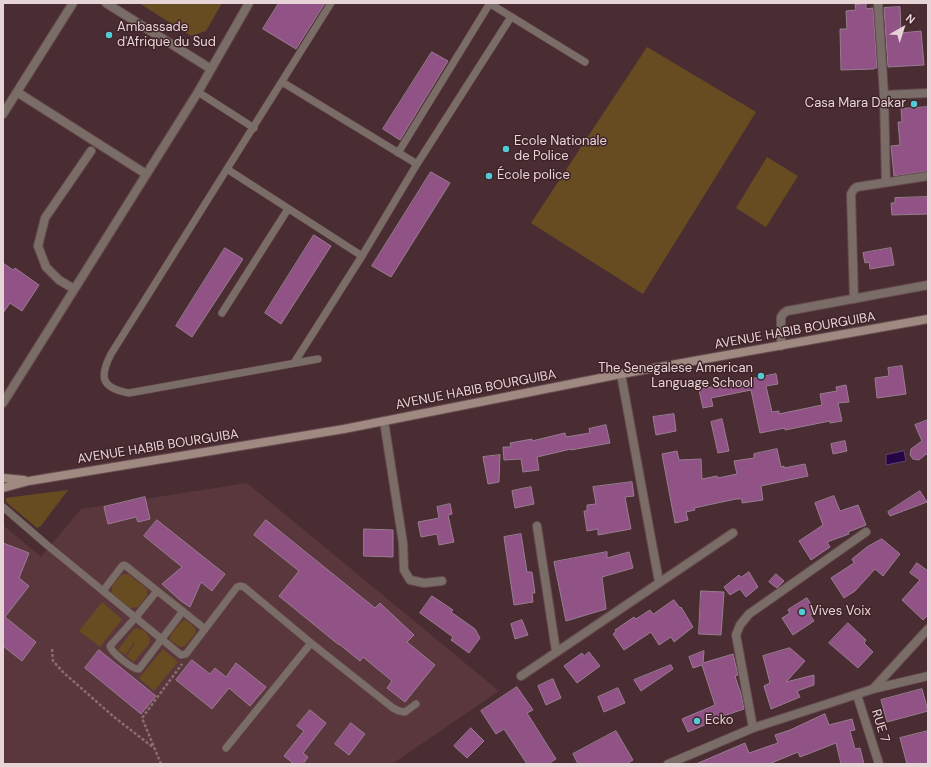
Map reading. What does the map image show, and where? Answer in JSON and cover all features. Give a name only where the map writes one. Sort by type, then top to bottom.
[{"type":"main road","name":"AVENUE HABIB BOURGUIBA","points":[[29,481],[344,429],[621,374],[928,319]]},
{"type":"main road","points":[[3,478],[29,481]]},
{"type":"main road","points":[[3,488],[29,481]]},
{"type":"street","points":[[3,114],[73,3]]},
{"type":"street","points":[[106,3],[211,69]]},
{"type":"street","points":[[3,403],[198,92],[249,3]]},
{"type":"street","points":[[878,3],[884,95],[886,182]]},
{"type":"street","points":[[17,92],[146,174]]},
{"type":"street","points":[[884,95],[928,93]]},
{"type":"street","points":[[74,289],[59,280],[46,267],[38,246],[45,218],[91,151]]},
{"type":"street","points":[[854,299],[851,194],[854,189],[886,182],[928,176]]},
{"type":"street","points":[[781,346],[781,322],[784,312],[928,285]]},
{"type":"street","points":[[621,374],[659,582]]},
{"type":"street","points":[[384,420],[403,543],[404,570],[410,580],[424,583],[442,581]]},
{"type":"street","points":[[537,526],[556,651]]},
{"type":"street","points":[[754,728],[736,635],[740,625],[749,614],[866,532]]},
{"type":"street","points":[[520,676],[733,533]]},
{"type":"street","points":[[873,689],[928,629]]},
{"type":"street","points":[[672,763],[754,728],[873,689],[928,676]]},
{"type":"street","name":"RUE 7","points":[[858,695],[879,764]]},
{"type":"lane","points":[[318,359],[129,393],[117,391],[108,385],[104,379],[103,372],[111,354],[331,3]]},
{"type":"lane","points":[[398,153],[490,3],[585,62]]},
{"type":"lane","points":[[294,364],[362,256],[417,164],[511,16]]},
{"type":"lane","points":[[282,82],[417,164]]},
{"type":"lane","points":[[198,92],[254,128]]},
{"type":"lane","points":[[226,169],[362,256]]},
{"type":"lane","points":[[222,313],[288,209]]},
{"type":"lane","points":[[3,507],[103,591],[183,655],[186,654],[237,586],[240,586],[244,587],[311,643],[399,711],[405,712],[416,704]]},
{"type":"lane","points":[[103,591],[124,565],[205,629]]},
{"type":"lane","points":[[157,591],[110,646],[112,651],[134,669],[139,669],[183,611]]},
{"type":"lane","points":[[226,748],[311,643]]},
{"type":"path","points":[[52,649],[53,661],[64,673],[154,748]]},
{"type":"path","points":[[161,764],[142,718],[183,663],[183,655]]},
{"type":"shaded area","points":[[139,3],[222,3],[206,31],[191,36]]},
{"type":"shaded area","points":[[647,47],[756,112],[643,294],[531,223]]},
{"type":"shaded area","points":[[767,157],[798,176],[766,227],[736,208]]},
{"type":"shaded area","points":[[904,451],[906,461],[886,465],[886,455]]},
{"type":"shaded area","points":[[247,483],[499,691],[392,764],[3,764],[3,525],[41,557],[81,509]]},
{"type":"shaded area","points":[[68,490],[41,526],[37,528],[6,502],[6,498]]},
{"type":"shaded area","points":[[128,574],[147,589],[147,596],[138,607],[130,608],[112,593],[112,586],[121,575]]},
{"type":"shaded area","points":[[102,602],[122,619],[100,647],[79,631]]},
{"type":"shaded area","points":[[186,620],[195,628],[196,633],[185,646],[180,647],[170,640],[171,634],[182,621]]},
{"type":"shaded area","points":[[137,628],[145,631],[150,639],[149,644],[134,662],[126,656],[135,644],[134,643],[125,655],[118,650],[133,630]]},
{"type":"shaded area","points":[[163,649],[178,662],[154,691],[139,678]]},
{"type":"building","points":[[279,3],[325,3],[296,49],[263,29]]},
{"type":"building","points":[[866,4],[866,9],[873,8],[877,68],[841,70],[840,29],[847,29],[846,11],[856,10],[855,5]]},
{"type":"building","points":[[900,7],[901,33],[921,31],[924,65],[888,67],[884,8]]},
{"type":"building","points":[[432,52],[448,61],[400,140],[383,129]]},
{"type":"building","points":[[928,107],[928,171],[894,176],[891,146],[900,145],[898,122],[902,122],[901,109]]},
{"type":"building","points":[[431,172],[450,183],[391,277],[372,266]]},
{"type":"building","points":[[928,197],[928,214],[892,215],[891,203],[895,203],[895,198]]},
{"type":"building","points":[[314,235],[331,246],[281,324],[265,313]]},
{"type":"building","points":[[225,248],[243,259],[192,337],[176,326]]},
{"type":"building","points":[[891,248],[894,265],[870,269],[869,262],[865,263],[863,253]]},
{"type":"building","points":[[3,263],[13,270],[15,268],[39,285],[22,311],[10,303],[3,313]]},
{"type":"building","points":[[902,366],[906,394],[877,398],[875,378],[889,376],[888,368]]},
{"type":"building","points":[[776,374],[778,384],[766,386],[772,412],[779,411],[779,414],[822,405],[820,394],[837,391],[836,387],[846,385],[849,402],[838,403],[842,421],[830,423],[830,421],[785,430],[785,428],[760,433],[751,390],[711,398],[713,406],[703,408],[699,390]]},
{"type":"building","points":[[674,414],[676,431],[656,435],[653,417]]},
{"type":"building","points":[[722,419],[729,451],[718,453],[711,422]]},
{"type":"building","points":[[928,420],[928,456],[926,454],[919,460],[913,459],[910,455],[911,449],[922,441],[915,425]]},
{"type":"building","points":[[606,425],[610,443],[571,449],[537,457],[539,470],[523,472],[521,459],[504,460],[503,447],[511,447],[510,443],[532,439],[532,441],[565,433],[566,437],[590,433],[589,429]]},
{"type":"building","points":[[845,441],[847,451],[833,454],[831,444]]},
{"type":"building","points":[[777,449],[781,467],[784,466],[784,468],[805,464],[808,476],[761,486],[763,500],[742,503],[742,499],[736,499],[694,508],[695,510],[686,512],[688,520],[675,523],[662,454],[677,451],[679,460],[701,459],[702,479],[717,476],[718,478],[737,474],[734,461],[754,458],[754,454]]},
{"type":"building","points":[[500,455],[499,482],[488,484],[483,457]]},
{"type":"building","points":[[632,482],[634,496],[625,497],[631,529],[598,535],[598,529],[587,531],[584,511],[587,511],[587,505],[596,504],[593,487]]},
{"type":"building","points":[[531,487],[534,504],[515,508],[512,491]]},
{"type":"building","points":[[920,491],[927,502],[890,516],[888,512]]},
{"type":"building","points":[[834,496],[840,511],[858,505],[866,525],[848,532],[849,534],[827,542],[830,547],[811,560],[799,541],[823,525],[815,503]]},
{"type":"building","points":[[145,497],[150,519],[138,522],[136,517],[108,524],[104,507]]},
{"type":"building","points":[[450,504],[452,514],[448,515],[454,542],[439,545],[437,534],[421,537],[418,522],[439,518],[437,507]]},
{"type":"building","points":[[157,520],[225,574],[212,591],[201,582],[190,607],[162,584],[182,567],[144,536]]},
{"type":"building","points":[[266,520],[375,608],[380,603],[414,635],[407,642],[435,665],[405,702],[387,688],[392,681],[363,657],[360,661],[279,596],[299,571],[254,535]]},
{"type":"building","points":[[364,529],[393,530],[393,557],[364,556]]},
{"type":"building","points":[[521,534],[527,572],[532,572],[535,593],[532,593],[533,602],[514,605],[504,537]]},
{"type":"building","points":[[882,539],[900,554],[883,576],[875,569],[855,591],[844,598],[831,578],[854,563],[852,559],[867,547]]},
{"type":"building","points":[[3,543],[29,553],[19,578],[29,586],[5,617],[36,642],[22,661],[3,646]]},
{"type":"building","points":[[607,552],[607,558],[629,552],[633,568],[602,577],[606,609],[566,621],[554,562]]},
{"type":"building","points":[[917,563],[928,571],[928,615],[923,620],[902,600],[920,580],[910,573]]},
{"type":"building","points":[[749,572],[758,587],[746,597],[740,589],[730,595],[724,587],[739,575],[741,577]]},
{"type":"building","points":[[776,574],[784,581],[777,588],[769,582]]},
{"type":"building","points":[[701,591],[724,592],[721,635],[699,634]]},
{"type":"building","points":[[432,596],[453,610],[451,612],[475,629],[480,638],[469,653],[451,640],[453,637],[420,613]]},
{"type":"building","points":[[807,598],[816,612],[810,615],[814,621],[793,635],[782,618],[790,613],[788,610]]},
{"type":"building","points":[[674,600],[680,608],[681,607],[693,627],[674,642],[671,637],[659,645],[651,632],[624,650],[613,634],[616,632],[615,630],[634,617],[636,619],[650,610],[653,614]]},
{"type":"building","points":[[522,620],[528,635],[515,639],[511,624]]},
{"type":"building","points":[[848,623],[866,640],[864,643],[873,652],[858,668],[829,643]]},
{"type":"building","points":[[790,648],[805,661],[786,682],[814,675],[814,685],[797,691],[800,697],[771,709],[764,686],[770,683],[763,656]]},
{"type":"building","points":[[99,650],[156,696],[141,714],[85,668]]},
{"type":"building","points":[[704,651],[703,663],[733,654],[738,675],[735,676],[744,709],[708,721],[709,723],[688,732],[682,719],[715,705],[702,665],[693,668],[689,657]]},
{"type":"building","points":[[589,652],[600,666],[577,683],[564,666],[582,653],[584,656]]},
{"type":"building","points":[[192,660],[210,674],[215,668],[226,677],[236,663],[266,687],[250,706],[229,688],[212,709],[176,680]]},
{"type":"building","points":[[671,665],[673,669],[641,691],[634,680]]},
{"type":"building","points":[[553,679],[561,698],[546,705],[538,686]]},
{"type":"building","points":[[517,687],[533,710],[527,713],[556,759],[548,764],[527,764],[504,729],[496,734],[481,711]]},
{"type":"building","points":[[618,688],[625,703],[604,712],[598,697]]},
{"type":"building","points":[[922,689],[928,711],[887,722],[881,700]]},
{"type":"building","points":[[310,710],[326,723],[303,753],[308,757],[303,764],[294,764],[284,756],[304,731],[297,726]]},
{"type":"building","points":[[825,714],[829,725],[852,719],[855,730],[850,731],[855,749],[860,748],[864,764],[841,764],[836,743],[800,757],[798,752],[769,764],[696,764],[745,743],[749,753],[778,743],[775,735]]},
{"type":"building","points":[[351,723],[365,734],[349,755],[335,744]]},
{"type":"building","points":[[471,728],[484,741],[467,758],[454,746]]},
{"type":"building","points":[[616,731],[633,760],[626,764],[578,764],[573,754]]},
{"type":"building","points":[[928,731],[928,764],[907,764],[900,738]]},
{"type":"place","name":"Ambassade d'Afrique du Sud","points":[[109,35]]},
{"type":"place","name":"Casa Mara Dakar","points":[[914,104]]},
{"type":"place","name":"Ecole Nationale de Police","points":[[506,149]]},
{"type":"place","name":"École police","points":[[489,176]]},
{"type":"place","name":"The Senegalese American Language School","points":[[761,376]]},
{"type":"place","name":"Vives Voix","points":[[802,612]]},
{"type":"place","name":"Ecko","points":[[697,721]]}]
